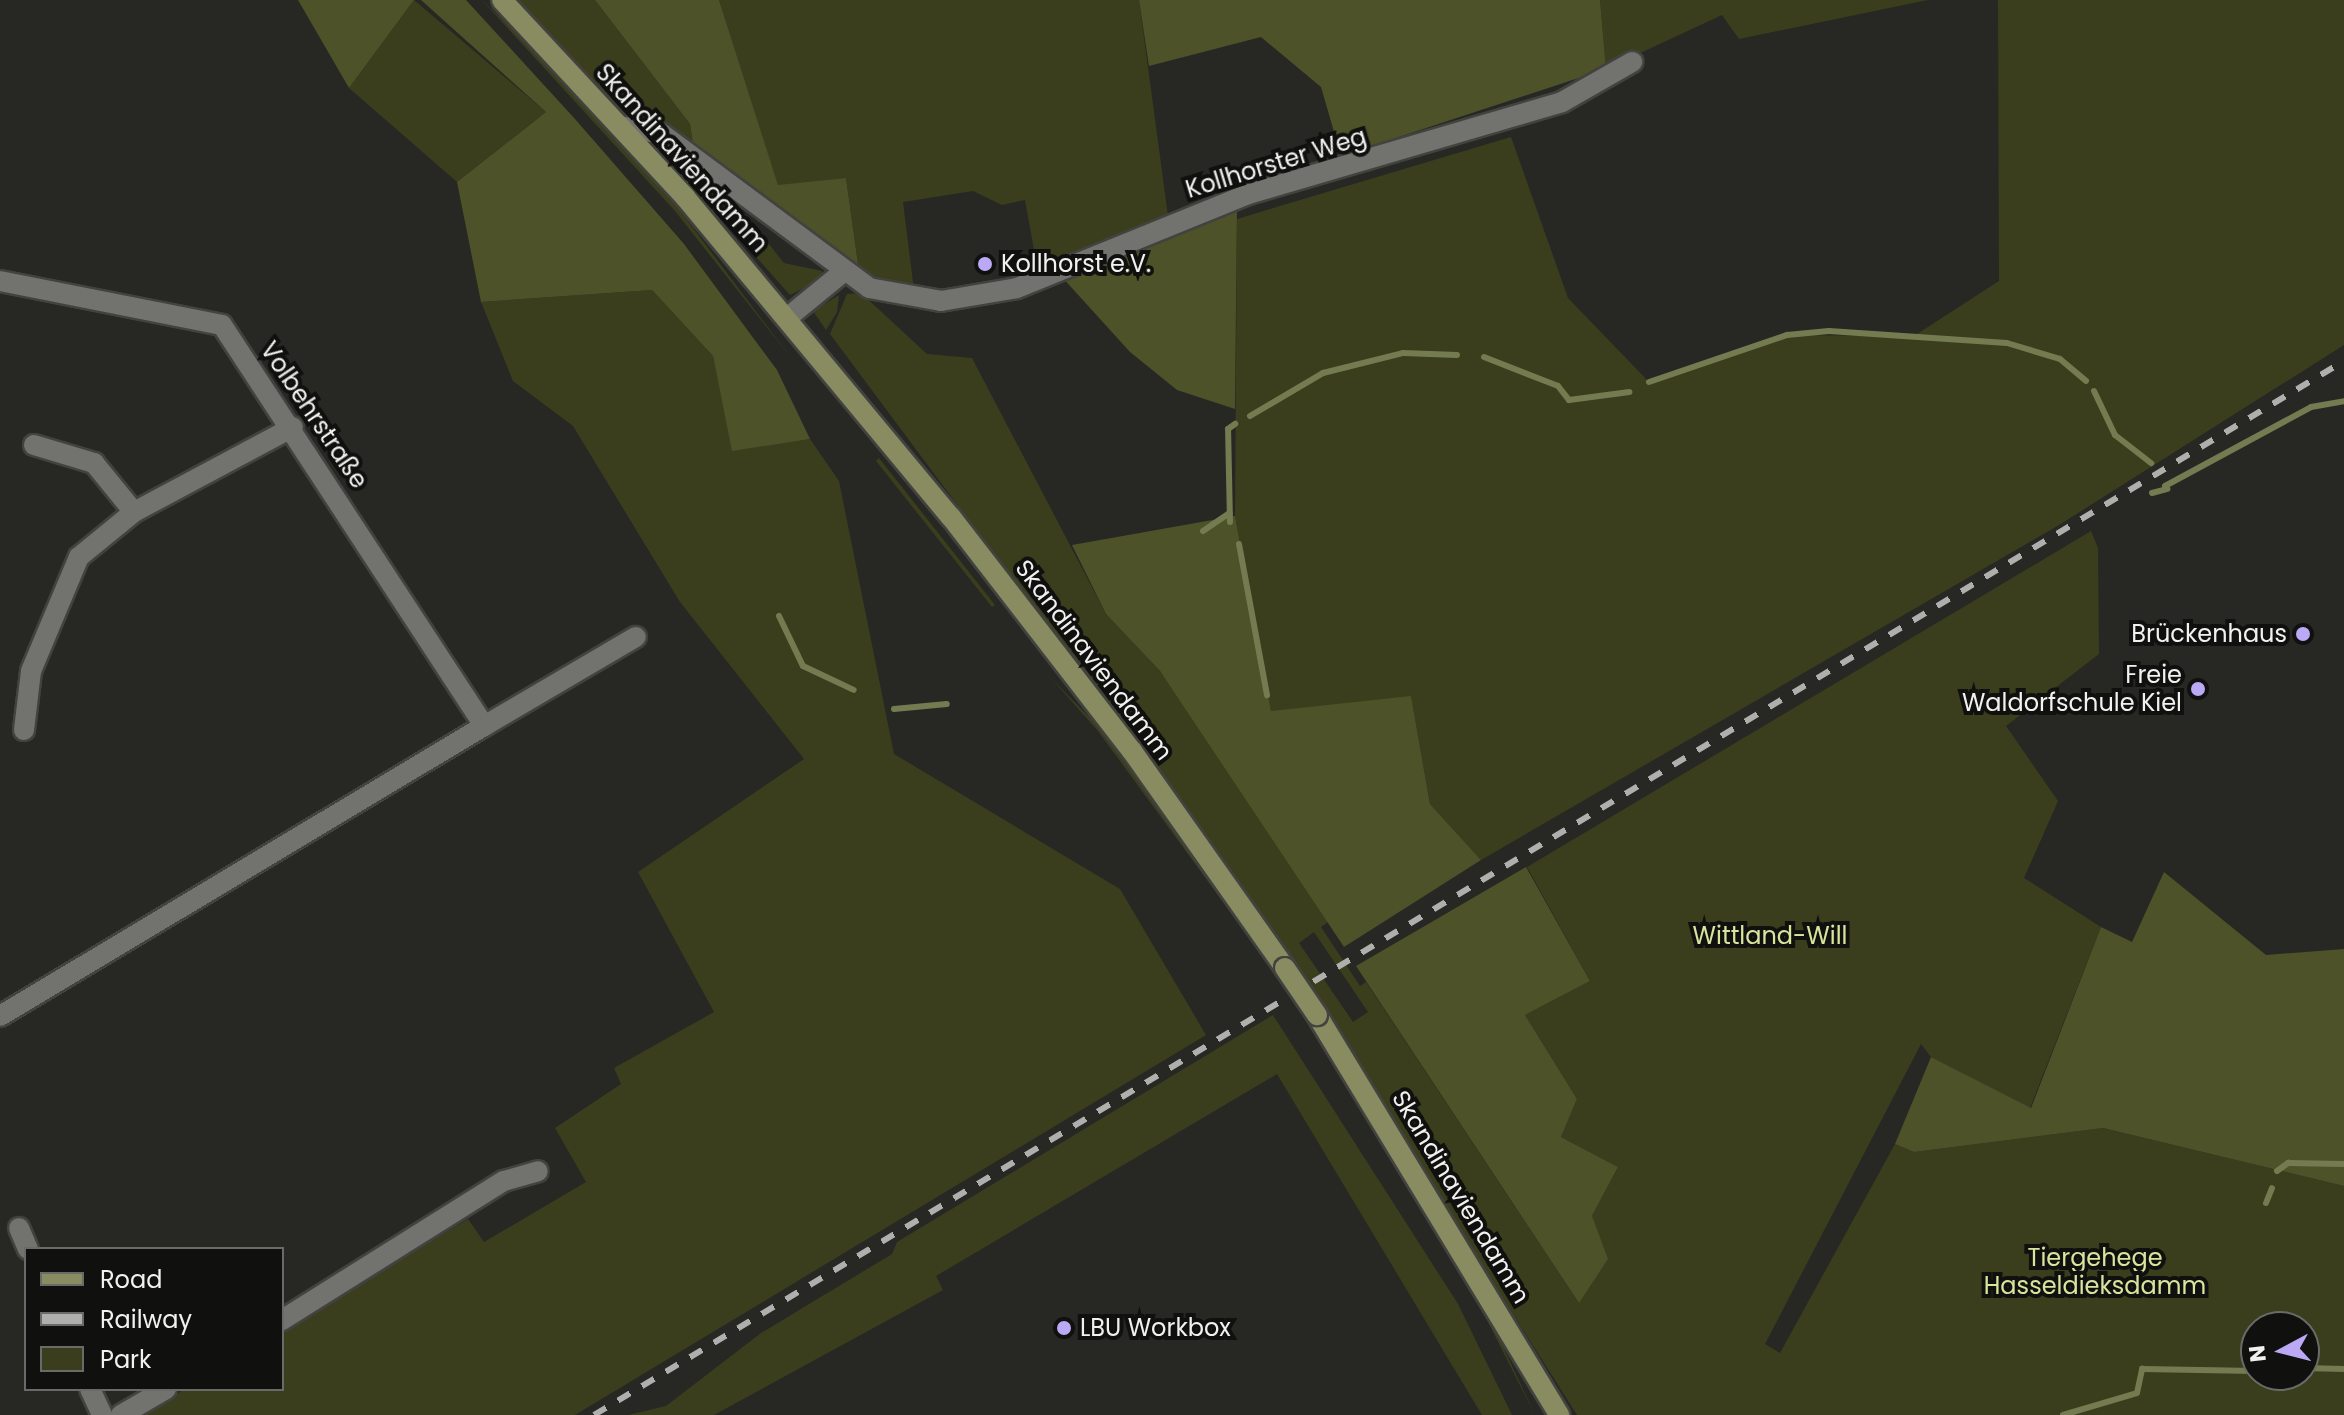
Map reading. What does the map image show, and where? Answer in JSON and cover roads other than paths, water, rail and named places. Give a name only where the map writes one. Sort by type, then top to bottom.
[{"type":"main road","name":"Skandinaviendamm","points":[[502,0],[620,126],[787,318],[1080,680],[1317,1015],[1424,1181],[1559,1415]]},
{"type":"street","name":"Kollhorster Weg","points":[[620,126],[662,134],[842,273],[892,298],[995,294],[1248,194],[1562,102],[1632,62]]},
{"type":"street","points":[[787,318],[842,273]]},
{"type":"street","name":"Volbehrstraße","points":[[0,281],[222,325],[293,427],[484,726]]},
{"type":"street","points":[[24,730],[31,671],[79,557],[134,512],[293,427]]},
{"type":"street","points":[[34,445],[94,463],[134,512]]},
{"type":"street","points":[[0,1016],[636,637]]},
{"type":"street","points":[[284,1319],[504,1181],[538,1171]]},
{"type":"street","points":[[19,1228],[27,1247]]},
{"type":"street","points":[[91,1391],[102,1415]]},
{"type":"street","points":[[121,1415],[163,1391]]},
{"type":"waterway","points":[[1649,382],[1787,335],[1829,331],[2007,343],[2060,359],[2086,381]]},
{"type":"waterway","points":[[1250,416],[1323,373],[1403,353],[1457,355]]},
{"type":"waterway","points":[[1484,357],[1558,386],[1569,400],[1629,392]]},
{"type":"waterway","points":[[2094,391],[2115,435],[2151,463]]},
{"type":"waterway","points":[[2165,486],[2311,407],[2344,401]]},
{"type":"waterway","points":[[1230,522],[1228,429],[1235,424]]},
{"type":"waterway","points":[[2152,493],[2167,489]]},
{"type":"waterway","points":[[1203,531],[1230,513]]},
{"type":"waterway","points":[[1239,544],[1267,695]]},
{"type":"waterway","points":[[779,616],[803,666],[854,690]]},
{"type":"waterway","points":[[894,709],[947,704]]},
{"type":"waterway","points":[[2277,1171],[2288,1163],[2344,1164]]},
{"type":"waterway","points":[[2266,1203],[2272,1188]]},
{"type":"waterway","points":[[2320,1368],[2344,1369]]},
{"type":"waterway","points":[[2063,1415],[2137,1393],[2142,1369],[2240,1371]]},
{"type":"railway","points":[[594,1415],[2344,361]]},
{"type":"place","name":"Kollhorst e.V.","points":[[985,264]]},
{"type":"place","name":"Brückenhaus","points":[[2303,634]]},
{"type":"place","name":"Freie Waldorfschule Kiel","points":[[2198,689]]},
{"type":"place","name":"LBU Workbox","points":[[1064,1328]]},
{"type":"park label","name":"Wittland-Will","points":[[1770,936]]},
{"type":"park label","name":"Tiergehege Hasseldieksdamm","points":[[2095,1272]]}]
